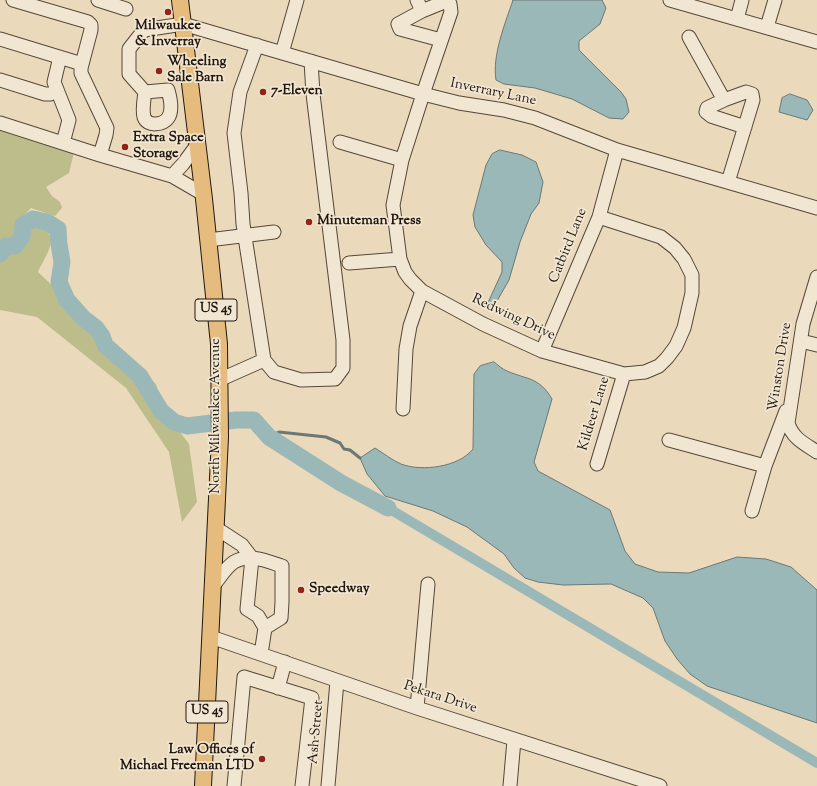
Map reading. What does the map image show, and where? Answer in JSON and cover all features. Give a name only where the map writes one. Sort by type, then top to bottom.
[{"type":"main road","name":"North Milwaukee Avenue","points":[[180,0],[219,344],[220,437],[204,786]]},
{"type":"street","points":[[13,0],[88,22],[91,25],[81,73],[107,128],[100,155]]},
{"type":"street","points":[[98,0],[126,9]]},
{"type":"street","points":[[282,52],[297,0]]},
{"type":"street","points":[[670,0],[817,42]]},
{"type":"street","points":[[737,19],[742,0]]},
{"type":"street","points":[[767,27],[775,0]]},
{"type":"street","name":"Redwing Drive","points":[[420,6],[444,2],[450,4],[451,12],[423,94],[396,183],[393,205],[400,259],[405,272],[422,291],[483,324],[542,351],[624,374],[645,372],[659,366],[676,346],[684,328],[692,293],[692,275],[684,259],[675,248],[661,237],[599,217]]},
{"type":"street","points":[[420,6],[398,24],[400,28],[441,40]]},
{"type":"street","points":[[145,92],[129,74],[129,49],[144,30],[183,24]]},
{"type":"street","name":"Inverrary Lane","points":[[183,24],[423,94],[459,103],[504,110],[534,118],[617,150],[728,182],[816,204]]},
{"type":"street","points":[[689,37],[724,100]]},
{"type":"street","points":[[0,39],[82,64]]},
{"type":"street","points":[[257,45],[240,92],[234,134],[245,236],[264,360],[274,372],[301,380],[335,379],[343,368],[343,340],[314,102],[311,61]]},
{"type":"street","points":[[60,58],[54,82],[69,120],[63,143]]},
{"type":"street","points":[[0,80],[45,94],[57,92]]},
{"type":"street","points":[[728,182],[745,127],[753,100],[752,94],[746,92],[706,108],[706,112],[711,116],[745,127]]},
{"type":"street","points":[[0,123],[172,176],[203,194]]},
{"type":"street","points":[[340,142],[402,160]]},
{"type":"street","points":[[172,176],[197,145]]},
{"type":"street","name":"Catbird Lane","points":[[542,351],[599,217],[617,150]]},
{"type":"street","points":[[208,240],[274,232]]},
{"type":"street","points":[[349,263],[400,259]]},
{"type":"street","name":"Winston Drive","points":[[815,446],[798,440],[790,430],[788,423],[803,324],[816,283]]},
{"type":"street","points":[[403,409],[406,349],[410,326],[422,291]]},
{"type":"street","points":[[801,341],[817,345]]},
{"type":"street","points":[[220,380],[264,360]]},
{"type":"street","name":"Kildeer Lane","points":[[597,464],[624,374]]},
{"type":"street","points":[[752,511],[765,466],[793,392]]},
{"type":"street","points":[[669,440],[765,466]]},
{"type":"street","points":[[216,528],[242,545],[252,558],[246,609],[258,616],[265,628],[261,654]]},
{"type":"street","points":[[213,586],[232,563],[244,558],[252,558],[282,566],[281,618],[265,628]]},
{"type":"street","points":[[417,708],[428,584]]},
{"type":"street","name":"Pekara Drive","points":[[211,637],[417,708],[660,786]]},
{"type":"street","points":[[278,688],[285,662]]},
{"type":"street","points":[[234,786],[244,677],[312,698],[302,786]]},
{"type":"street","name":"Ash Street","points":[[328,786],[337,681]]},
{"type":"street","points":[[510,786],[514,740]]},
{"type":"green space","points":[[0,127],[74,152],[69,173],[46,187],[52,196],[60,202],[62,208],[55,216],[31,208],[18,221],[13,238],[0,247]]},
{"type":"green space","points":[[33,226],[43,229],[51,238],[48,251],[38,272],[156,384],[162,408],[189,444],[197,502],[182,522],[169,452],[126,388],[37,317],[0,310],[0,260],[20,248]]},
{"type":"water","points":[[513,0],[602,0],[606,8],[600,24],[579,41],[579,50],[621,92],[626,99],[629,112],[623,119],[609,118],[572,99],[535,88],[504,84],[496,80],[495,70],[498,50],[503,29]]},
{"type":"water","points":[[790,94],[807,100],[813,110],[807,120],[779,112],[782,98]]},
{"type":"water","points":[[500,150],[522,155],[536,162],[543,182],[539,203],[531,214],[520,242],[509,280],[497,301],[487,310],[486,307],[502,272],[502,262],[486,245],[475,227],[473,215],[486,165],[492,154]]},
{"type":"water","points":[[494,362],[505,370],[538,383],[552,399],[534,462],[538,471],[610,510],[625,551],[635,564],[658,572],[689,573],[737,557],[766,559],[791,567],[817,590],[817,723],[707,686],[690,674],[677,659],[665,641],[653,608],[643,598],[611,584],[563,585],[538,582],[525,578],[514,568],[504,554],[467,527],[433,511],[385,496],[367,474],[360,458],[375,448],[401,464],[419,468],[429,468],[450,464],[467,455],[473,449],[474,374],[480,366]]},
{"type":"waterway","points":[[0,254],[6,246],[15,246],[22,237],[23,225],[33,219],[47,222],[58,229],[62,262],[59,282],[67,300],[83,318],[96,328],[102,336],[105,345],[140,376],[161,411],[174,422],[187,426],[236,420],[254,420],[269,437],[341,483],[388,508]]},
{"type":"waterway","points":[[269,437],[279,432],[326,437],[340,443],[344,449],[350,450],[360,458]]},
{"type":"waterway","points":[[388,508],[817,763]]},
{"type":"place","name":"Milwaukee & Inverray","points":[[168,12]]},
{"type":"place","name":"Wheeling Sale Barn","points":[[159,71]]},
{"type":"place","name":"7-Eleven","points":[[263,92]]},
{"type":"place","name":"Extra Space Storage","points":[[125,147]]},
{"type":"place","name":"Minuteman Press","points":[[309,222]]},
{"type":"place","name":"Speedway","points":[[301,590]]},
{"type":"place","name":"Law Offices of Michael Freeman LTD","points":[[262,759]]}]
